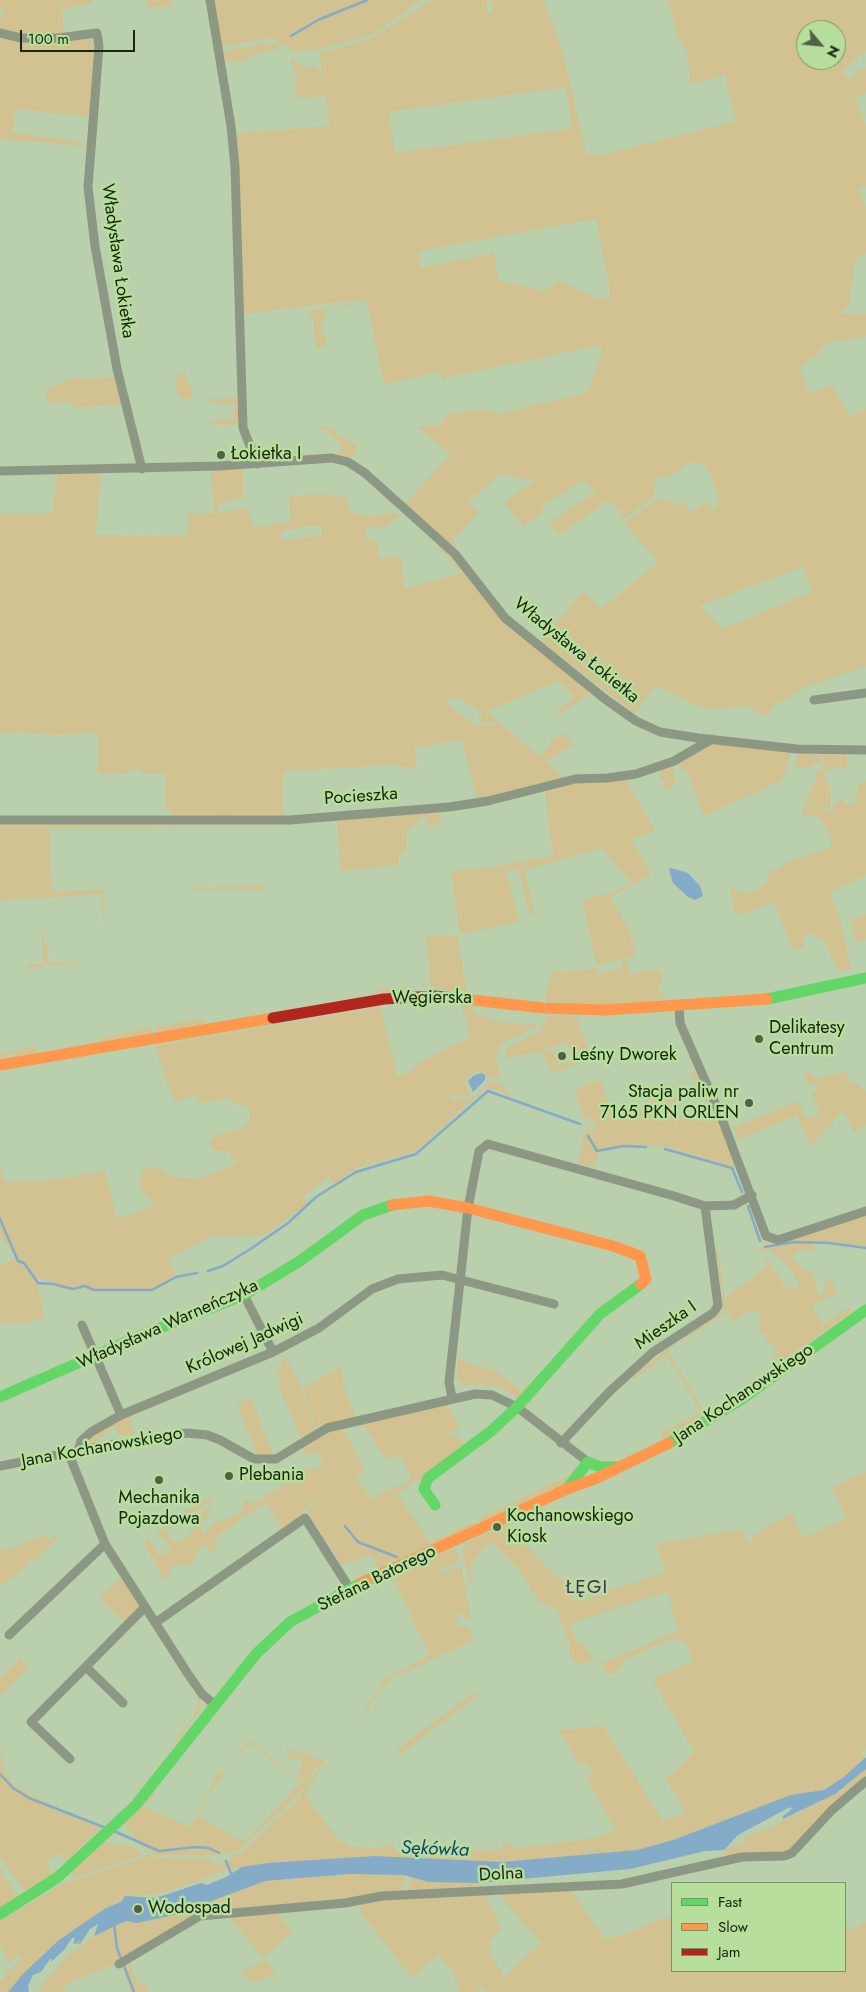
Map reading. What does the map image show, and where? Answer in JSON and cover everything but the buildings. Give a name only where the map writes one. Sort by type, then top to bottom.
[{"type":"street","points":[[210,0],[231,126],[235,170],[243,428],[257,464]]},
{"type":"street","name":"Władysława Łokietka","points":[[0,33],[21,38],[58,38],[98,33],[99,46],[88,186],[95,246],[117,369],[142,469]]},
{"type":"street","name":"Władysława Łokietka","points":[[0,471],[142,469],[257,464],[332,458],[348,462],[364,473],[454,554],[505,618],[636,722],[660,732],[712,739],[797,749],[866,750]]},
{"type":"street","points":[[814,700],[866,692]]},
{"type":"street","name":"Pocieszka","points":[[0,820],[290,820],[449,807],[488,801],[575,779],[607,778],[636,774],[674,761],[712,739]]},
{"type":"street","name":"Węgierska","points":[[0,1065],[398,998],[457,997],[575,1010],[679,1006],[767,999],[866,978]]},
{"type":"street","points":[[679,1006],[680,1022],[752,1195],[766,1236],[778,1240],[866,1211]]},
{"type":"street","points":[[452,1398],[449,1382],[468,1208],[479,1151],[488,1144],[705,1206],[734,1204],[752,1195]]},
{"type":"street","name":"Władysława Warneńczyka","points":[[0,1397],[142,1335],[244,1295],[300,1261],[363,1216],[380,1209],[408,1202],[428,1201],[468,1208],[613,1246],[640,1256],[643,1261],[646,1279],[644,1282],[600,1314],[517,1407]]},
{"type":"street","name":"Mieszka I","points":[[560,1443],[609,1392],[653,1352],[713,1313],[718,1306],[705,1206]]},
{"type":"street","name":"Królowej Jadwigi","points":[[73,1452],[80,1441],[91,1432],[121,1414],[273,1352],[319,1328],[377,1287],[398,1279],[442,1274],[554,1304]]},
{"type":"street","points":[[244,1295],[273,1352]]},
{"type":"street","name":"Jana Kochanowskiego","points":[[0,1466],[188,1433],[207,1435],[220,1440],[254,1459],[276,1459],[327,1428],[475,1394],[492,1395],[517,1407],[560,1443],[591,1463],[617,1467],[668,1444],[720,1413],[866,1310]]},
{"type":"street","points":[[82,1325],[121,1414]]},
{"type":"street","points":[[435,1505],[424,1489],[428,1478],[490,1432],[517,1407]]},
{"type":"street","points":[[73,1452],[105,1544],[154,1623],[202,1694],[215,1705]]},
{"type":"street","points":[[591,1463],[597,1478]]},
{"type":"street","name":"Stefana Batorego","points":[[567,1489],[591,1463]]},
{"type":"street","name":"Stefana Batorego","points":[[0,1914],[58,1876],[106,1833],[152,1787],[256,1654],[290,1622],[350,1589],[567,1489],[597,1478],[617,1467]]},
{"type":"street","points":[[154,1623],[305,1518],[350,1589]]},
{"type":"street","points":[[9,1635],[105,1544]]},
{"type":"street","points":[[70,1759],[31,1722],[145,1607]]},
{"type":"street","points":[[86,1667],[123,1703]]},
{"type":"street","name":"Dolna","points":[[119,1964],[200,1916],[326,1905],[382,1896],[622,1884],[742,1857],[784,1856],[792,1853],[832,1810],[866,1781]]},
{"type":"shaded area","points":[[0,0],[91,0],[92,3],[61,10],[65,35],[14,34],[13,16],[13,35],[0,32],[0,20],[4,11],[0,9]]},
{"type":"shaded area","points":[[146,0],[171,0],[171,6],[148,8]]},
{"type":"shaded area","points":[[212,0],[319,0],[320,2],[324,0],[420,0],[376,32],[367,36],[310,51],[296,52],[271,38],[222,46]]},
{"type":"shaded area","points":[[432,0],[487,0],[486,12],[490,13],[493,7],[490,0],[544,0],[562,50],[586,153],[599,156],[736,121],[725,75],[691,84],[687,53],[678,35],[668,0],[866,0],[866,51],[846,68],[846,20],[796,20],[796,70],[843,70],[842,71],[851,80],[856,72],[866,68],[866,93],[855,98],[866,126],[866,186],[858,188],[866,208],[866,254],[859,257],[854,264],[849,304],[841,313],[866,314],[866,336],[841,342],[840,339],[831,341],[819,349],[821,352],[800,367],[808,393],[832,385],[850,417],[866,408],[866,666],[802,688],[772,707],[767,717],[745,706],[711,709],[693,704],[656,685],[634,713],[540,640],[584,591],[601,609],[659,562],[624,523],[657,500],[662,499],[677,505],[682,501],[691,513],[705,501],[713,510],[719,504],[716,501],[719,497],[712,477],[703,464],[687,462],[681,470],[660,480],[656,476],[653,497],[623,520],[620,511],[608,500],[559,534],[550,522],[595,493],[592,488],[583,480],[541,507],[544,512],[523,526],[504,503],[534,481],[500,474],[468,502],[479,513],[452,541],[457,546],[455,548],[405,504],[451,454],[417,427],[440,425],[447,414],[488,409],[497,414],[583,394],[589,389],[600,356],[601,345],[442,378],[440,372],[384,384],[367,303],[326,309],[321,330],[326,338],[326,346],[316,349],[313,319],[307,311],[366,302],[366,299],[242,314],[235,133],[329,126],[326,96],[297,98],[295,81],[298,75],[292,73],[295,69],[290,61],[292,58],[306,68],[314,66],[321,72],[321,78],[323,79],[319,53],[368,40]],"holes":[[[566,87],[572,127],[567,129],[395,153],[389,112]],[[596,219],[611,297],[594,298],[560,280],[545,291],[499,281],[494,253],[421,268],[418,251]],[[802,567],[813,592],[722,629],[699,606]]]},
{"type":"shaded area","points":[[6,37],[88,38],[94,44],[91,117],[16,109],[12,132],[88,143],[88,146],[0,139],[0,41]]},
{"type":"shaded area","points":[[275,43],[280,48],[253,55],[243,61],[225,62],[224,54],[230,50]]},
{"type":"shaded area","points":[[178,373],[186,374],[189,386],[192,387],[192,398],[182,400],[181,396],[178,395],[175,385]]},
{"type":"shaded area","points":[[115,376],[122,404],[74,408],[73,402],[51,404],[45,398],[48,388],[68,380],[80,377],[84,380]]},
{"type":"shaded area","points":[[241,398],[242,424],[211,425],[210,421],[234,418],[234,404],[216,404],[215,401],[208,402],[208,399]]},
{"type":"shaded area","points":[[319,427],[329,428],[357,446],[353,455],[350,458],[296,457],[296,455],[338,453],[342,447],[340,442],[325,430],[319,429]]},
{"type":"shaded area","points":[[243,467],[243,498],[219,503],[219,512],[247,508],[254,528],[291,521],[288,496],[322,494],[346,497],[350,511],[361,516],[396,513],[400,516],[385,527],[366,527],[365,539],[377,539],[378,558],[400,556],[405,589],[463,573],[435,544],[439,543],[448,551],[488,600],[592,692],[576,703],[575,701],[574,705],[553,719],[559,713],[557,711],[575,698],[559,681],[487,711],[538,756],[551,746],[549,742],[563,733],[573,745],[546,762],[565,779],[478,801],[462,740],[415,747],[417,769],[391,765],[283,771],[283,817],[173,815],[171,811],[166,810],[166,774],[142,774],[141,769],[129,769],[129,774],[98,773],[98,733],[57,735],[0,732],[0,513],[52,513],[58,472],[101,471],[96,535],[187,536],[187,513],[214,513],[211,470]],"holes":[[[322,525],[322,535],[282,540],[282,530]],[[458,697],[485,716],[478,718],[481,724],[493,721],[495,724],[478,727],[444,701]]]},
{"type":"shaded area","points":[[710,743],[790,751],[791,756],[782,780],[704,816],[687,771],[682,770],[677,763]]},
{"type":"shaded area","points":[[799,752],[821,756],[821,763],[814,764],[810,768],[796,768],[797,765],[794,765]]},
{"type":"shaded area","points":[[824,754],[846,754],[848,767],[825,770],[825,782],[829,783],[828,790],[831,790],[830,808],[824,808],[824,813],[820,813],[824,814],[826,810],[831,810],[842,797],[846,804],[854,805],[859,784],[866,782],[866,875],[829,893],[838,912],[851,968],[838,971],[825,942],[814,935],[807,933],[803,937],[804,946],[797,950],[791,946],[775,903],[740,914],[734,912],[731,891],[733,888],[745,894],[753,891],[766,884],[769,871],[779,870],[784,864],[831,847],[831,838],[820,818],[803,814],[802,810],[805,800],[807,808],[814,810],[814,807],[807,807],[809,789],[812,789],[812,782],[816,782],[817,770],[823,770]]},
{"type":"shaded area","points":[[672,765],[675,782],[671,790],[668,790],[664,787],[664,780],[660,779],[661,772],[657,770]]},
{"type":"shaded area","points":[[625,778],[655,831],[631,839],[651,875],[610,897],[630,932],[635,956],[596,965],[583,900],[614,892],[632,883],[601,848],[524,870],[535,913],[530,915],[518,868],[506,871],[519,922],[460,934],[451,871],[474,870],[553,856],[545,790],[479,807],[479,805],[569,781]]},
{"type":"shaded area","points":[[420,812],[440,812],[441,820],[433,827],[428,826],[428,818],[422,817],[407,830],[406,849],[399,854],[398,865],[341,871],[337,819],[407,816]]},
{"type":"shaded area","points":[[0,822],[283,822],[283,826],[49,827],[52,889],[54,891],[103,890],[104,932],[101,894],[0,900]]},
{"type":"shaded area","points":[[263,885],[263,890],[194,890],[194,888]]},
{"type":"shaded area","points":[[866,914],[866,939],[858,942],[853,936],[852,920]]},
{"type":"shaded area","points":[[42,928],[45,944],[48,949],[49,962],[82,962],[27,968],[27,964],[43,964]]},
{"type":"shaded area","points":[[457,935],[467,992],[435,988],[435,985],[415,986],[431,983],[426,937]]},
{"type":"shaded area","points":[[627,958],[630,974],[658,969],[663,977],[659,983],[659,993],[665,994],[663,1000],[608,1005],[546,1002],[546,994],[553,972],[597,968],[599,974],[623,967],[622,960]]},
{"type":"shaded area","points":[[409,986],[408,989],[400,993],[377,996],[377,989]]},
{"type":"shaded area","points":[[459,1003],[472,1005],[474,1013],[492,1020],[528,1025],[538,1023],[534,1028],[507,1040],[498,1049],[496,1058],[501,1079],[489,1078],[483,1071],[473,1073],[465,1082],[470,1095],[453,1095],[451,1099],[455,1102],[457,1098],[465,1099],[475,1095],[488,1082],[502,1083],[506,1091],[514,1097],[487,1087],[415,1152],[358,1167],[335,1184],[330,1176],[304,1196],[308,1203],[263,1236],[211,1236],[168,1259],[176,1277],[152,1290],[99,1289],[90,1291],[83,1287],[75,1290],[46,1280],[37,1279],[44,1319],[0,1325],[0,1266],[16,1258],[0,1236],[0,1168],[4,1182],[40,1182],[105,1171],[117,1218],[153,1207],[152,1202],[142,1191],[140,1183],[142,1171],[148,1168],[162,1169],[166,1175],[194,1179],[214,1174],[236,1164],[236,1159],[229,1154],[230,1152],[215,1151],[209,1143],[215,1135],[235,1131],[246,1125],[250,1117],[250,1110],[245,1105],[234,1105],[231,1098],[199,1103],[196,1095],[174,1102],[155,1046],[380,1007],[397,1076],[410,1072],[421,1062],[451,1046],[466,1041],[469,1034],[467,1021]]},
{"type":"shaded area","points":[[549,1014],[576,1017],[592,1059],[554,1073],[560,1065],[573,1061],[567,1042],[541,1052],[505,1058],[507,1048],[539,1032]]},
{"type":"shaded area","points":[[202,1018],[205,1024],[157,1032],[156,1027]]},
{"type":"shaded area","points":[[152,1027],[152,1034],[101,1043],[100,1038]]},
{"type":"shaded area","points":[[36,1047],[37,1054],[14,1057],[14,1053],[9,1053],[9,1059],[0,1061],[0,1053]]},
{"type":"shaded area","points":[[554,1050],[559,1065],[550,1073],[543,1054]]},
{"type":"shaded area","points":[[698,1070],[703,1082],[700,1089],[692,1076],[670,1090],[677,1103],[664,1114],[675,1118],[687,1113],[701,1115],[706,1110],[709,1111],[711,1105],[709,1100],[703,1101],[702,1098],[706,1094],[709,1097],[739,1169],[735,1170],[733,1167],[668,1147],[638,1144],[599,1150],[594,1167],[578,1163],[587,1125],[590,1131],[596,1129],[591,1117],[585,1120],[574,1090],[600,1080],[614,1118],[632,1108],[635,1111]]},
{"type":"shaded area","points":[[846,1071],[850,1083],[858,1084],[861,1089],[866,1091],[866,1125],[854,1132],[843,1111],[811,1146],[797,1115],[737,1140],[736,1131],[732,1128],[798,1101],[805,1117],[810,1118],[817,1115],[819,1110],[812,1093],[819,1090],[816,1083],[809,1086],[804,1073],[808,1072],[818,1079]]},
{"type":"shaded area","points":[[866,1214],[866,1246],[811,1241],[816,1251],[801,1249],[792,1257],[802,1269],[814,1272],[812,1278],[817,1284],[816,1293],[821,1295],[824,1293],[825,1282],[829,1277],[838,1292],[811,1307],[823,1325],[849,1307],[852,1312],[780,1363],[773,1354],[776,1351],[773,1345],[767,1342],[765,1335],[760,1332],[760,1315],[751,1309],[733,1322],[729,1316],[726,1297],[766,1268],[766,1258],[784,1286],[797,1289],[799,1285],[793,1272],[770,1250],[762,1253],[760,1250],[763,1245]]},
{"type":"shaded area","points":[[716,1252],[718,1252],[727,1312],[681,1343],[681,1340],[724,1311]]},
{"type":"shaded area","points":[[670,1347],[668,1352],[706,1414],[663,1438],[661,1433],[701,1412],[667,1355],[634,1379],[633,1376]]},
{"type":"shaded area","points":[[286,1357],[302,1389],[315,1429],[301,1438],[277,1386],[281,1383],[276,1373],[280,1370],[281,1359]]},
{"type":"shaded area","points":[[458,1358],[475,1366],[494,1370],[521,1391],[528,1384],[533,1385],[521,1400],[495,1384],[494,1386],[478,1384],[464,1386],[456,1377]]},
{"type":"shaded area","points":[[341,1366],[346,1394],[356,1417],[320,1425],[316,1428],[303,1388]]},
{"type":"shaded area","points":[[252,1398],[273,1455],[257,1455],[237,1404]]},
{"type":"shaded area","points":[[446,1403],[460,1428],[455,1428],[448,1436],[450,1439],[456,1434],[466,1448],[419,1482],[417,1480],[397,1494],[430,1542],[473,1522],[476,1526],[377,1569],[372,1554],[342,1565],[308,1513],[309,1508],[318,1501],[317,1499],[304,1509],[300,1518],[283,1530],[266,1503],[236,1522],[236,1525],[220,1532],[214,1544],[216,1548],[212,1554],[203,1545],[193,1563],[186,1566],[179,1563],[171,1568],[166,1579],[159,1578],[161,1571],[144,1544],[150,1539],[160,1556],[171,1548],[164,1537],[156,1534],[161,1529],[165,1532],[169,1530],[169,1537],[174,1542],[184,1540],[194,1529],[204,1510],[209,1507],[211,1508],[200,1529],[204,1534],[216,1521],[221,1521],[242,1512],[245,1499],[252,1504],[303,1473],[306,1466],[312,1470],[323,1463],[316,1450],[307,1455],[302,1447],[324,1432],[343,1427],[365,1471],[356,1477],[372,1500],[395,1485],[398,1488],[410,1480],[411,1476],[398,1454],[386,1460],[362,1422]]},
{"type":"shaded area","points":[[144,1409],[129,1417],[135,1435],[119,1435],[113,1427],[99,1439],[100,1442],[86,1445],[85,1443],[97,1432],[117,1420]]},
{"type":"shaded area","points":[[576,1464],[576,1469],[568,1483],[481,1524],[478,1519],[570,1475]]},
{"type":"shaded area","points":[[866,1471],[866,1748],[862,1752],[864,1759],[844,1777],[824,1790],[791,1795],[673,1840],[637,1850],[502,1862],[375,1856],[267,1863],[221,1871],[196,1882],[154,1895],[129,1896],[121,1902],[106,1908],[31,1967],[8,1992],[0,1992],[0,1981],[3,1979],[6,1971],[13,1969],[22,1956],[18,1954],[9,1962],[0,1945],[0,1921],[64,1883],[142,1859],[146,1855],[159,1858],[211,1859],[212,1863],[221,1865],[232,1860],[232,1855],[241,1853],[300,1797],[316,1771],[320,1769],[305,1796],[341,1843],[345,1841],[349,1847],[388,1848],[387,1845],[394,1845],[395,1851],[502,1849],[504,1843],[510,1843],[514,1848],[524,1848],[594,1838],[616,1831],[587,1779],[593,1775],[585,1762],[579,1765],[559,1730],[603,1726],[663,1821],[684,1814],[685,1812],[666,1779],[694,1751],[652,1679],[693,1661],[685,1641],[679,1642],[673,1638],[623,1660],[622,1666],[614,1673],[607,1673],[603,1663],[681,1629],[680,1626],[677,1626],[668,1594],[666,1592],[571,1623],[570,1626],[578,1643],[582,1643],[594,1660],[579,1666],[569,1654],[570,1646],[557,1609],[540,1602],[520,1571],[494,1543],[488,1544],[473,1561],[470,1568],[474,1582],[470,1582],[462,1550],[466,1549],[465,1544],[505,1524],[558,1578],[564,1579],[574,1603],[666,1572],[656,1544],[742,1529],[747,1542],[751,1542],[754,1534],[759,1533],[764,1528],[792,1513],[802,1537],[807,1534],[812,1535],[847,1517],[831,1488]]},
{"type":"shaded area","points":[[209,1498],[211,1502],[165,1530],[163,1525]]},
{"type":"shaded area","points":[[46,1534],[48,1540],[62,1534],[34,1561],[32,1558],[27,1562],[28,1564],[0,1587],[0,1546],[5,1551]]},
{"type":"shaded area","points":[[455,1548],[460,1561],[444,1567],[439,1570],[438,1574],[461,1566],[471,1618],[465,1619],[460,1612],[457,1613],[459,1619],[456,1621],[457,1627],[469,1626],[472,1641],[392,1678],[379,1689],[368,1709],[361,1716],[383,1680],[430,1655],[391,1574]]},
{"type":"shaded area","points":[[111,1560],[140,1607],[125,1623],[100,1598],[121,1577]]},
{"type":"shaded area","points":[[20,1659],[29,1668],[0,1696],[0,1677]]},
{"type":"shaded area","points":[[186,1676],[199,1696],[184,1677]]},
{"type":"shaded area","points":[[476,1691],[477,1696],[400,1755],[397,1749]]},
{"type":"shaded area","points":[[199,1696],[201,1709],[175,1746],[172,1744],[193,1718]]},
{"type":"shaded area","points":[[248,1740],[301,1781],[302,1784],[315,1760],[320,1757],[327,1767],[321,1764],[315,1768],[304,1788],[239,1850],[216,1855],[160,1855],[152,1854],[140,1845],[123,1822],[152,1793],[154,1794],[143,1807],[191,1827],[219,1771],[225,1773],[210,1793],[198,1817],[243,1841],[250,1836],[299,1784],[297,1780],[250,1744],[230,1766]]},
{"type":"shaded area","points":[[287,1748],[297,1754],[304,1750],[313,1757],[314,1761],[304,1780],[298,1776],[302,1766],[301,1757],[290,1760],[287,1758],[289,1755],[285,1749]]},
{"type":"shaded area","points":[[0,1750],[5,1773],[11,1779],[10,1781],[32,1797],[34,1795],[55,1807],[54,1811],[101,1827],[66,1862],[62,1853],[50,1858],[47,1863],[53,1877],[24,1891],[0,1856]]},
{"type":"shaded area","points":[[866,1769],[866,1777],[787,1852],[729,1856],[724,1850],[741,1843],[747,1836],[767,1829],[835,1794]]},
{"type":"shaded area","points":[[104,1841],[113,1845],[131,1846],[142,1854],[141,1856],[77,1877],[73,1875],[72,1872]]},
{"type":"shaded area","points":[[0,1869],[18,1899],[0,1909]]},
{"type":"shaded area","points":[[350,1874],[404,1875],[406,1879],[400,1891],[200,1914],[127,1959],[77,1979],[63,1987],[66,1992],[36,1992],[66,1957],[94,1936],[126,1921],[137,1923],[174,1915],[265,1881]]},
{"type":"shaded area","points":[[411,1877],[428,1882],[478,1883],[480,1888],[408,1891]]},
{"type":"shaded area","points":[[569,1888],[605,1939],[632,1932],[671,1917],[671,1972],[846,1972],[846,1927],[850,1929],[858,1928],[866,1921],[866,1992],[489,1992],[481,1986],[477,1992],[461,1992],[453,1973],[439,1954],[411,1977],[360,1911],[362,1902],[366,1900],[490,1894],[487,1898],[502,1928],[488,1942],[490,1953],[504,1977],[541,1943],[505,1902],[501,1893]]},
{"type":"shaded area","points":[[276,1912],[292,1931],[264,1958],[227,1916]]},
{"type":"shaded area","points":[[266,1961],[276,1974],[255,1982],[248,1980],[242,1973],[242,1971]]},
{"type":"shaded area","points":[[129,1963],[138,1984],[145,1983],[150,1992],[131,1992],[122,1967]]},
{"type":"water","points":[[671,868],[688,873],[700,886],[703,896],[695,900],[688,897],[673,883],[669,870]]},
{"type":"water","points":[[481,1073],[485,1075],[485,1080],[473,1092],[468,1081],[473,1076]]},
{"type":"water","points":[[866,1757],[866,1769],[835,1794],[783,1819],[783,1816],[792,1809],[790,1807],[738,1835],[724,1850],[705,1851],[630,1869],[478,1883],[428,1882],[404,1875],[350,1874],[265,1881],[174,1915],[137,1923],[126,1921],[94,1936],[98,1924],[90,1929],[80,1944],[78,1944],[80,1939],[76,1944],[73,1943],[75,1938],[72,1938],[64,1950],[51,1962],[52,1959],[50,1959],[41,1972],[33,1975],[28,1986],[29,1992],[8,1992],[23,1974],[59,1940],[106,1908],[121,1902],[125,1896],[156,1898],[201,1883],[207,1885],[226,1877],[242,1867],[267,1863],[375,1856],[502,1862],[637,1850],[673,1840],[791,1795],[824,1790],[844,1777]]},
{"type":"waterway","points":[[291,36],[318,20],[367,0]]},
{"type":"waterway","points":[[208,1271],[223,1266],[252,1248],[288,1223],[316,1197],[356,1172],[416,1154],[488,1091],[580,1124]]},
{"type":"waterway","points":[[588,1136],[597,1151],[624,1146],[646,1147]]},
{"type":"waterway","points":[[665,1149],[732,1168],[742,1192]]},
{"type":"waterway","points":[[748,1206],[760,1241]]},
{"type":"waterway","points":[[0,1219],[18,1261],[24,1263],[38,1283],[53,1284],[73,1289],[85,1286],[94,1290],[152,1290],[176,1277],[197,1273]]},
{"type":"waterway","points":[[765,1247],[793,1242],[829,1243],[866,1248]]},
{"type":"waterway","points":[[345,1526],[358,1542],[397,1557]]},
{"type":"waterway","points":[[0,1774],[13,1788],[29,1798],[106,1828]]},
{"type":"waterway","points":[[114,1831],[159,1851],[197,1847],[209,1848],[219,1853]]},
{"type":"waterway","points":[[226,1861],[232,1876]]},
{"type":"waterway","points":[[114,1924],[117,1948],[134,1992]]},
{"type":"traffic: fast","points":[[767,999],[866,978]]},
{"type":"traffic: fast","points":[[0,1397],[142,1335],[244,1295],[300,1261],[363,1215],[392,1205]]},
{"type":"traffic: fast","points":[[435,1505],[424,1489],[428,1478],[490,1432],[517,1407],[600,1314],[641,1284]]},
{"type":"traffic: fast","points":[[669,1443],[742,1399],[866,1310]]},
{"type":"traffic: fast","points":[[567,1489],[588,1462],[600,1467],[617,1467]]},
{"type":"traffic: fast","points":[[0,1914],[58,1877],[135,1806],[256,1654],[290,1622],[361,1583]]},
{"type":"traffic: slow","points":[[455,998],[543,1008],[606,1010],[767,999]]},
{"type":"traffic: slow","points":[[0,1065],[273,1018]]},
{"type":"traffic: slow","points":[[392,1205],[428,1201],[468,1208],[613,1246],[640,1256],[646,1279],[641,1284]]},
{"type":"traffic: slow","points":[[361,1583],[567,1489],[597,1478],[669,1443]]},
{"type":"traffic: jam","points":[[273,1018],[384,999],[434,996],[455,998]]},
{"type":"place","name":"Łokietka I","points":[[221,455]]},
{"type":"place","name":"Delikatesy Centrum","points":[[759,1039]]},
{"type":"place","name":"Leśny Dworek","points":[[562,1056]]},
{"type":"place","name":"Stacja paliw nr 7165 PKN ORLEN","points":[[749,1103]]},
{"type":"place","name":"Plebania","points":[[229,1476]]},
{"type":"place","name":"Mechanika Pojazdowa","points":[[159,1480]]},
{"type":"place","name":"Kochanowskiego Kiosk","points":[[497,1527]]},
{"type":"place","name":"Wodospad","points":[[138,1909]]},
{"type":"district","name":"ŁĘGI","points":[[587,1588]]},
{"type":"water label","name":"Sękówka","points":[[435,1850]]}]
